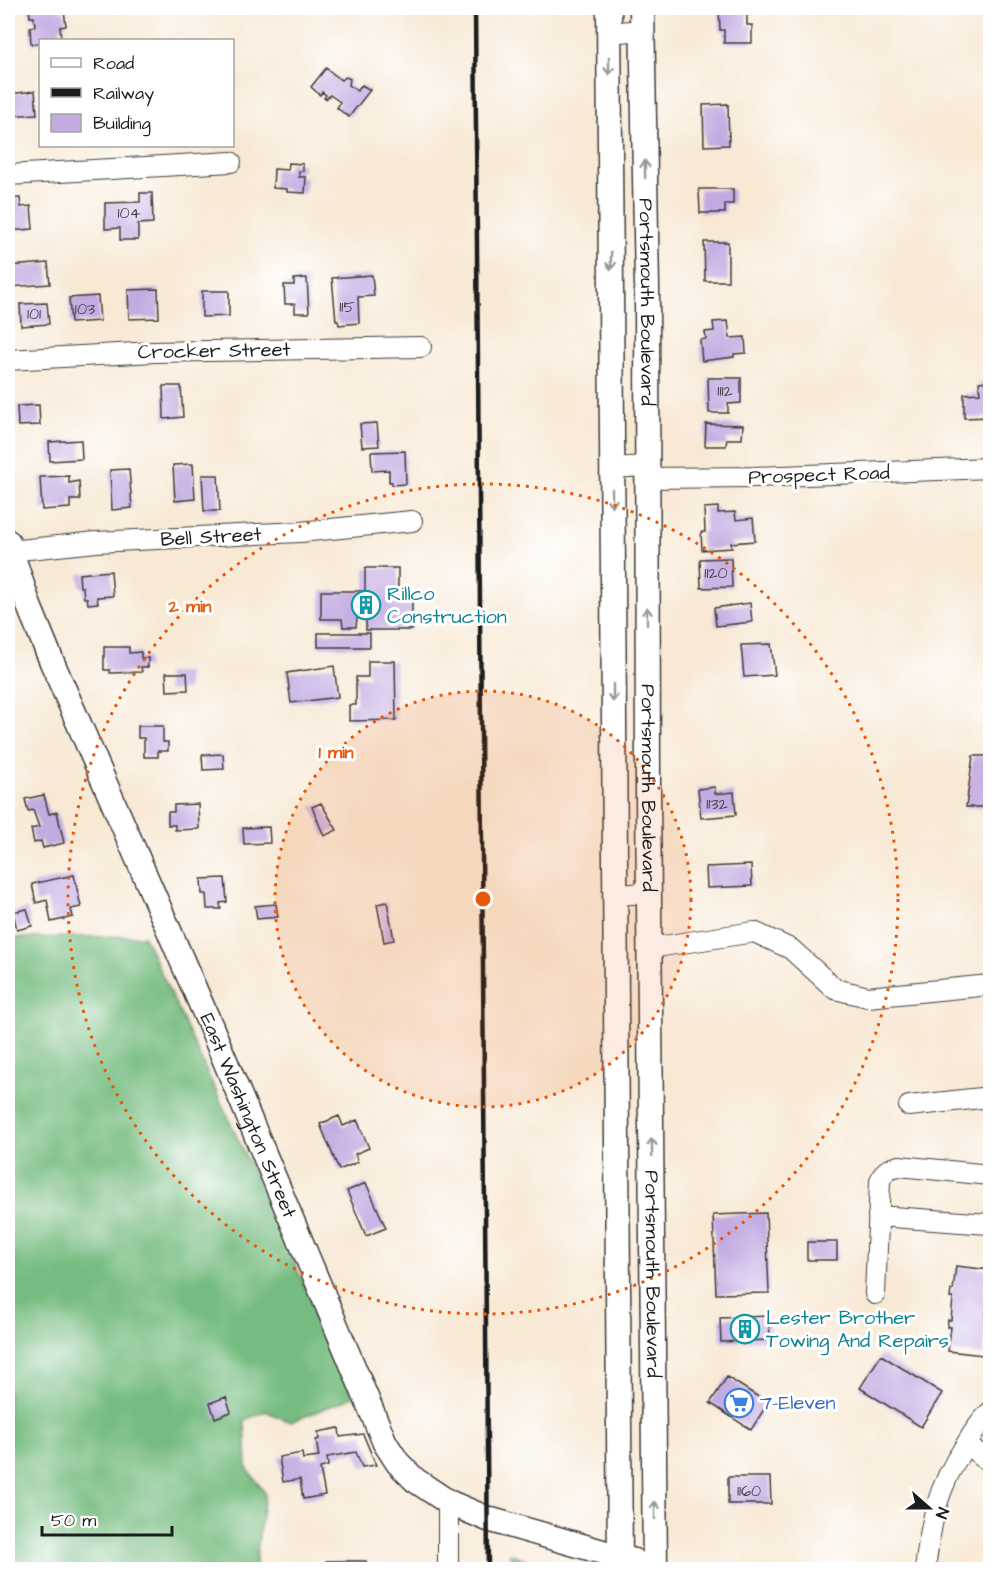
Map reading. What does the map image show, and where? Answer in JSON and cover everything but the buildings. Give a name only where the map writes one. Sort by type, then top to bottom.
[{"type":"main road","name":"Portsmouth Boulevard","points":[[609,8],[620,1563]]},
{"type":"main road","name":"Portsmouth Boulevard","points":[[642,19],[656,1569]]},
{"type":"main road","name":"East Washington Street","points":[[9,546],[52,662],[206,1017],[385,1443],[398,1463],[415,1480],[448,1502],[498,1522],[620,1563],[656,1569]]},
{"type":"street","points":[[609,33],[642,19]]},
{"type":"street","points":[[8,175],[231,162]]},
{"type":"street","name":"Crocker Street","points":[[8,360],[154,352],[421,347]]},
{"type":"street","name":"Prospect Road","points":[[612,468],[646,472],[754,477],[990,468]]},
{"type":"street","name":"Bell Street","points":[[9,546],[300,532],[412,521]]},
{"type":"street","points":[[615,895],[649,893]]},
{"type":"street","points":[[650,948],[754,932],[791,949],[834,988],[868,997],[990,985]]},
{"type":"street","points":[[909,1106],[990,1097]]},
{"type":"street","points":[[875,1294],[880,1181],[884,1172],[889,1168],[899,1166],[990,1175]]},
{"type":"street","points":[[878,1216],[988,1224]]},
{"type":"street","points":[[925,1569],[935,1508],[946,1476],[990,1412]]},
{"type":"street","points":[[967,1443],[990,1461]]},
{"type":"street","points":[[448,1502],[448,1569]]},
{"type":"green space","points":[[144,936],[280,1230],[353,1397],[291,1422],[265,1411],[245,1420],[247,1468],[265,1493],[256,1569],[8,1569],[8,938]]},
{"type":"green space","points":[[510,1553],[550,1569],[510,1569]]},
{"type":"railway","points":[[475,8],[488,1570]]},
{"type":"place","name":"Rillco Construction","points":[[366,605]]},
{"type":"place","name":"Lester Brother Towing And Repairs","points":[[745,1329]]},
{"type":"place","name":"7-Eleven","points":[[739,1403]]}]
